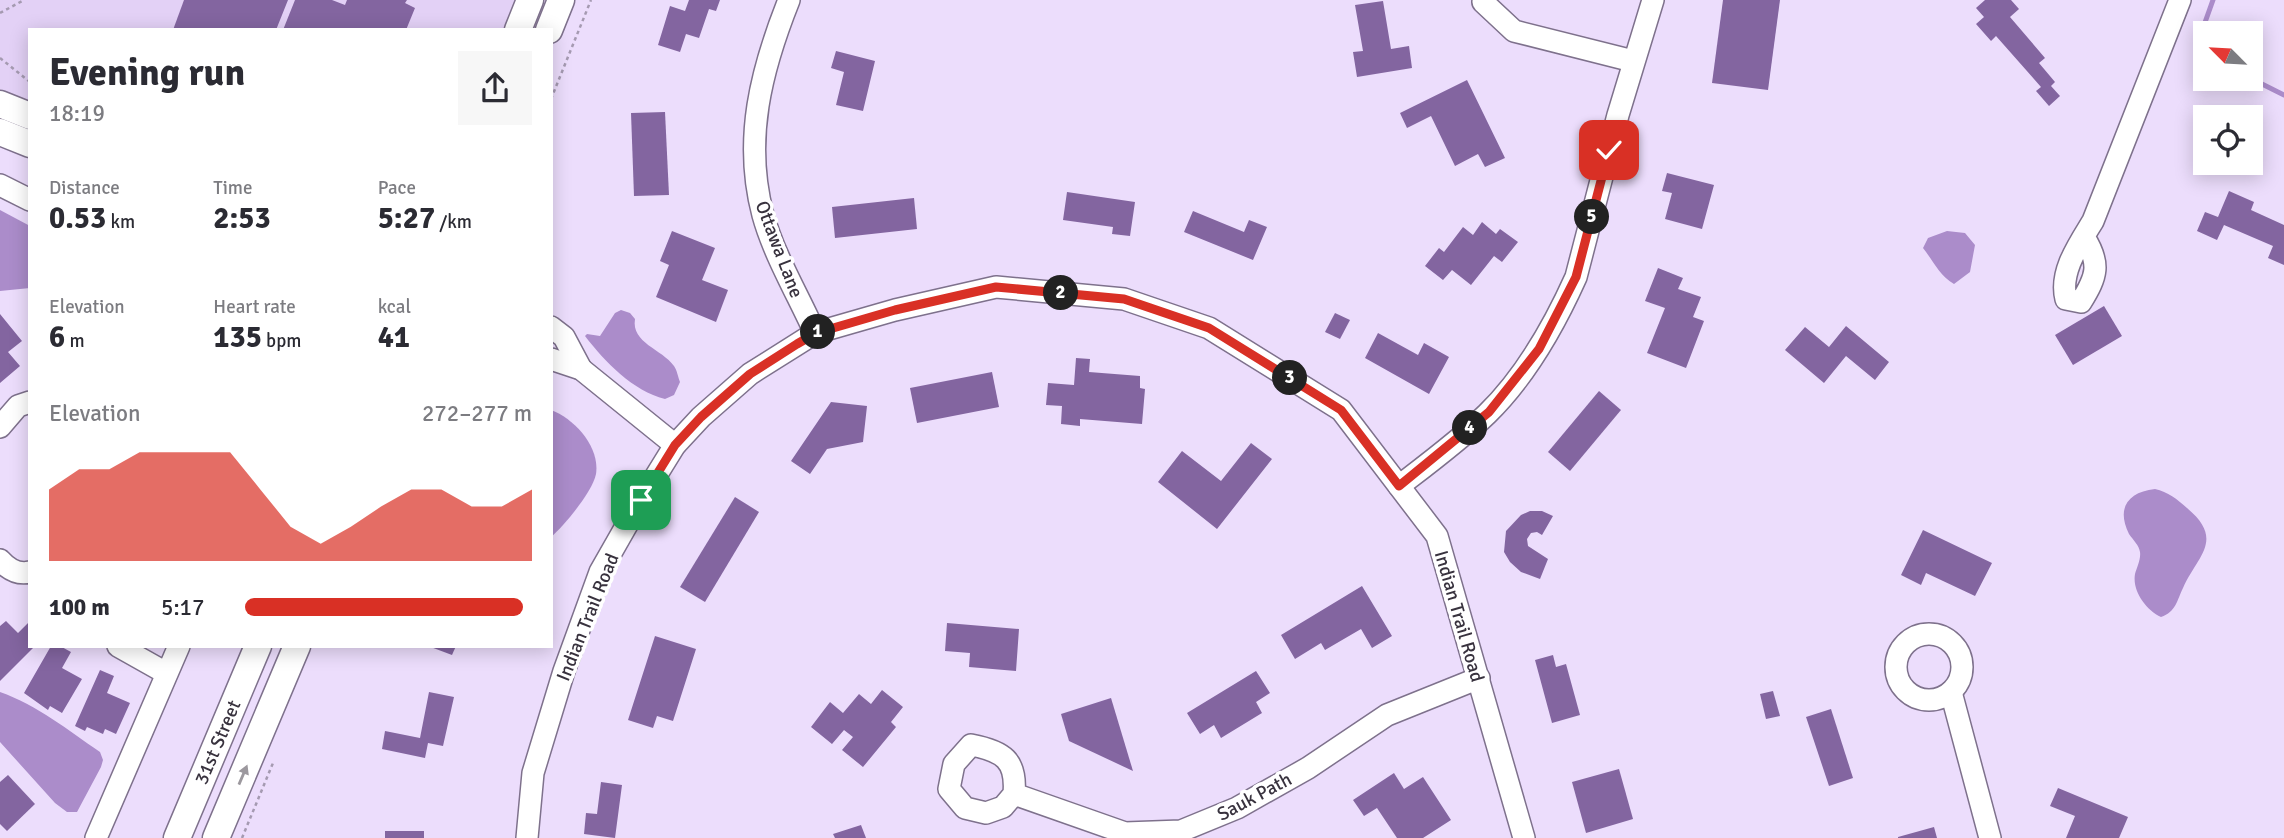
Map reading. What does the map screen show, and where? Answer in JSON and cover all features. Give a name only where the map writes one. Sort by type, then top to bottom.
[{"type":"main road","points":[[519,28],[530,0]]},
{"type":"main road","points":[[550,28],[561,0]]},
{"type":"main road","points":[[0,104],[28,115]]},
{"type":"main road","points":[[0,132],[28,143]]},
{"type":"main road","name":"31st Street","points":[[177,838],[257,648]]},
{"type":"main road","name":"31st Street","points":[[216,838],[296,648]]},
{"type":"street","name":"Ottawa Lane","points":[[789,0],[775,34],[762,79],[755,114],[753,147],[764,217],[816,333]]},
{"type":"street","points":[[1399,486],[1489,412],[1539,349],[1576,277],[1633,61],[1653,0]]},
{"type":"street","points":[[2084,237],[2093,221],[2180,0]]},
{"type":"street","points":[[1483,2],[1514,30],[1633,61]]},
{"type":"street","points":[[0,185],[28,199]]},
{"type":"street","name":"Indian Trail Road","points":[[527,838],[533,773],[564,671],[600,572],[675,445],[708,410],[750,374],[816,333],[895,310],[996,287],[1124,299],[1209,328],[1341,410],[1437,536],[1524,838]]},
{"type":"street","points":[[553,329],[564,337],[582,369]]},
{"type":"street","points":[[553,360],[582,369],[675,445]]},
{"type":"street","points":[[0,427],[18,406],[28,403]]},
{"type":"street","points":[[0,560],[16,572],[28,572]]},
{"type":"street","points":[[122,648],[166,673]]},
{"type":"street","points":[[96,838],[178,648]]},
{"type":"street","name":"Sauk Path","points":[[1014,794],[1125,833],[1181,831],[1237,808],[1308,768],[1387,715],[1479,678]]},
{"type":"street","points":[[1951,692],[1990,838]]},
{"type":"path","points":[[0,13],[24,0]]},
{"type":"path","points":[[553,94],[591,0]]},
{"type":"path","points":[[0,58],[28,80]]},
{"type":"shaded area","points":[[0,0],[519,0],[509,28],[28,28],[28,106],[0,95]]},
{"type":"shaded area","points":[[0,210],[28,225],[28,288],[0,291]]},
{"type":"shaded area","points":[[1947,231],[1965,233],[1975,245],[1970,272],[1954,284],[1940,272],[1923,248],[1928,238]]},
{"type":"shaded area","points":[[621,310],[630,313],[635,319],[635,327],[642,340],[669,360],[675,368],[680,382],[674,395],[665,399],[631,382],[601,356],[585,336],[600,336],[615,313]]},
{"type":"shaded area","points":[[553,411],[569,420],[584,435],[590,444],[596,464],[594,481],[570,517],[553,535]]},
{"type":"shaded area","points":[[2155,489],[2172,496],[2187,508],[2205,529],[2206,539],[2201,557],[2175,605],[2161,617],[2145,605],[2138,593],[2135,574],[2140,552],[2125,525],[2124,516],[2124,509],[2131,498]]},
{"type":"shaded area","points":[[0,692],[39,711],[100,752],[103,760],[101,767],[77,812],[67,812],[55,803],[0,742]]},
{"type":"building","points":[[184,0],[288,0],[277,28],[174,28]]},
{"type":"building","points":[[295,0],[332,0],[345,5],[347,0],[407,0],[405,3],[415,8],[407,28],[284,28]]},
{"type":"building","points":[[689,0],[720,0],[716,11],[709,9],[699,38],[686,34],[680,52],[658,45],[670,6],[685,11]]},
{"type":"building","points":[[1723,0],[1780,0],[1768,90],[1712,83]]},
{"type":"building","points":[[1985,0],[2011,0],[2019,9],[2010,17],[2045,58],[2039,63],[2055,82],[2051,86],[2060,96],[2049,106],[2036,91],[2041,87],[1996,36],[1991,41],[1976,24],[1984,17],[1976,8]]},
{"type":"building","points":[[1383,1],[1391,49],[1409,46],[1412,68],[1357,77],[1353,52],[1363,51],[1355,5]]},
{"type":"building","points":[[836,51],[875,61],[863,111],[836,105],[844,72],[831,68]]},
{"type":"building","points":[[1467,80],[1505,158],[1485,167],[1478,154],[1455,166],[1431,116],[1407,128],[1400,113]]},
{"type":"building","points":[[665,112],[669,195],[634,196],[631,113]]},
{"type":"building","points":[[1667,173],[1714,185],[1702,229],[1665,219],[1672,193],[1662,191]]},
{"type":"building","points":[[2229,191],[2254,202],[2251,210],[2284,225],[2284,265],[2268,258],[2273,246],[2224,225],[2217,240],[2197,231],[2205,212],[2218,217]]},
{"type":"building","points":[[1067,192],[1135,202],[1130,236],[1112,234],[1113,227],[1063,220]]},
{"type":"building","points":[[914,198],[917,229],[835,238],[832,207]]},
{"type":"building","points":[[1193,211],[1244,232],[1249,220],[1267,227],[1253,260],[1184,232]]},
{"type":"building","points":[[1482,222],[1496,234],[1500,229],[1518,242],[1502,262],[1494,256],[1471,285],[1452,270],[1443,280],[1425,266],[1439,248],[1444,252],[1463,227],[1473,235]]},
{"type":"building","points":[[672,231],[715,248],[702,280],[728,290],[716,322],[656,297],[669,265],[660,261]]},
{"type":"building","points":[[1658,268],[1683,278],[1678,289],[1701,297],[1693,317],[1704,321],[1686,368],[1647,353],[1665,308],[1645,301]]},
{"type":"building","points":[[2104,306],[2122,336],[2073,365],[2055,335]]},
{"type":"building","points":[[1335,313],[1350,320],[1340,339],[1325,332]]},
{"type":"building","points":[[0,314],[22,341],[8,352],[20,366],[0,383]]},
{"type":"building","points":[[1846,326],[1889,362],[1875,380],[1846,356],[1824,383],[1785,350],[1805,327],[1829,347]]},
{"type":"building","points":[[1378,333],[1418,355],[1424,343],[1449,357],[1429,394],[1365,358]]},
{"type":"building","points":[[1076,358],[1090,359],[1089,372],[1140,376],[1140,388],[1145,389],[1142,424],[1080,419],[1080,426],[1061,424],[1062,406],[1046,405],[1048,383],[1074,385]]},
{"type":"building","points":[[992,372],[999,407],[917,423],[910,388]]},
{"type":"building","points":[[1599,391],[1621,410],[1570,471],[1548,452]]},
{"type":"building","points":[[831,402],[867,406],[863,442],[827,449],[810,474],[791,461]]},
{"type":"building","points":[[1251,443],[1272,459],[1217,529],[1158,482],[1182,451],[1221,481]]},
{"type":"building","points":[[735,497],[759,512],[705,602],[680,587]]},
{"type":"building","points":[[1530,511],[1542,511],[1553,516],[1542,535],[1531,533],[1527,539],[1528,546],[1548,559],[1540,579],[1521,572],[1504,552],[1506,531],[1521,515]]},
{"type":"building","points":[[1923,530],[1992,563],[1975,596],[1926,573],[1921,585],[1901,575]]},
{"type":"building","points":[[1362,586],[1392,636],[1372,648],[1361,629],[1325,650],[1321,643],[1295,659],[1281,635]]},
{"type":"building","points":[[6,621],[18,633],[28,623],[28,648],[33,648],[0,681],[0,626]]},
{"type":"building","points":[[947,623],[1019,629],[1016,671],[969,667],[970,653],[945,651]]},
{"type":"building","points":[[655,636],[696,649],[673,721],[657,716],[653,728],[628,720]]},
{"type":"building","points":[[50,648],[64,648],[71,652],[62,668],[82,679],[62,713],[50,706],[48,710],[24,693]]},
{"type":"building","points":[[433,648],[455,648],[452,655]]},
{"type":"building","points":[[1553,655],[1556,667],[1566,664],[1580,715],[1552,723],[1535,660]]},
{"type":"building","points":[[100,670],[114,676],[107,693],[130,703],[116,734],[105,729],[103,734],[87,727],[85,731],[75,726]]},
{"type":"building","points":[[1256,671],[1270,693],[1256,702],[1262,713],[1221,738],[1214,725],[1200,734],[1187,713]]},
{"type":"building","points":[[882,690],[903,707],[891,722],[896,727],[863,767],[842,750],[853,737],[844,730],[832,744],[811,727],[830,702],[843,713],[859,694],[871,704]]},
{"type":"building","points":[[1773,691],[1780,716],[1766,719],[1760,694]]},
{"type":"building","points":[[429,692],[454,697],[443,746],[428,743],[425,758],[382,749],[385,731],[420,738]]},
{"type":"building","points":[[1111,698],[1133,771],[1069,741],[1061,714]]},
{"type":"building","points":[[1831,709],[1853,778],[1829,786],[1806,717]]},
{"type":"building","points":[[1619,769],[1633,819],[1586,833],[1572,782]]},
{"type":"building","points":[[1394,773],[1404,789],[1423,777],[1451,820],[1423,838],[1397,838],[1377,808],[1364,816],[1353,800]]},
{"type":"building","points":[[8,775],[35,804],[7,831],[0,824],[0,782]]},
{"type":"building","points":[[601,782],[622,785],[615,838],[584,834],[586,813],[597,814]]},
{"type":"building","points":[[2058,788],[2128,817],[2119,838],[2066,838],[2075,816],[2050,806]]},
{"type":"building","points":[[861,825],[866,838],[835,838],[833,834]]},
{"type":"building","points":[[1934,827],[1937,838],[1898,838],[1898,837]]},
{"type":"building","points":[[385,831],[424,831],[424,838],[385,838]]},
{"type":"waterway","points":[[2206,21],[2213,0]]},
{"type":"waterway","points":[[2263,84],[2284,95]]},
{"type":"route","points":[[641,500],[675,445],[701,417],[750,374],[797,344],[816,333],[895,310],[996,287],[1124,299],[1209,328],[1341,410],[1399,486],[1489,412],[1539,349],[1576,277],[1609,150]]}]
